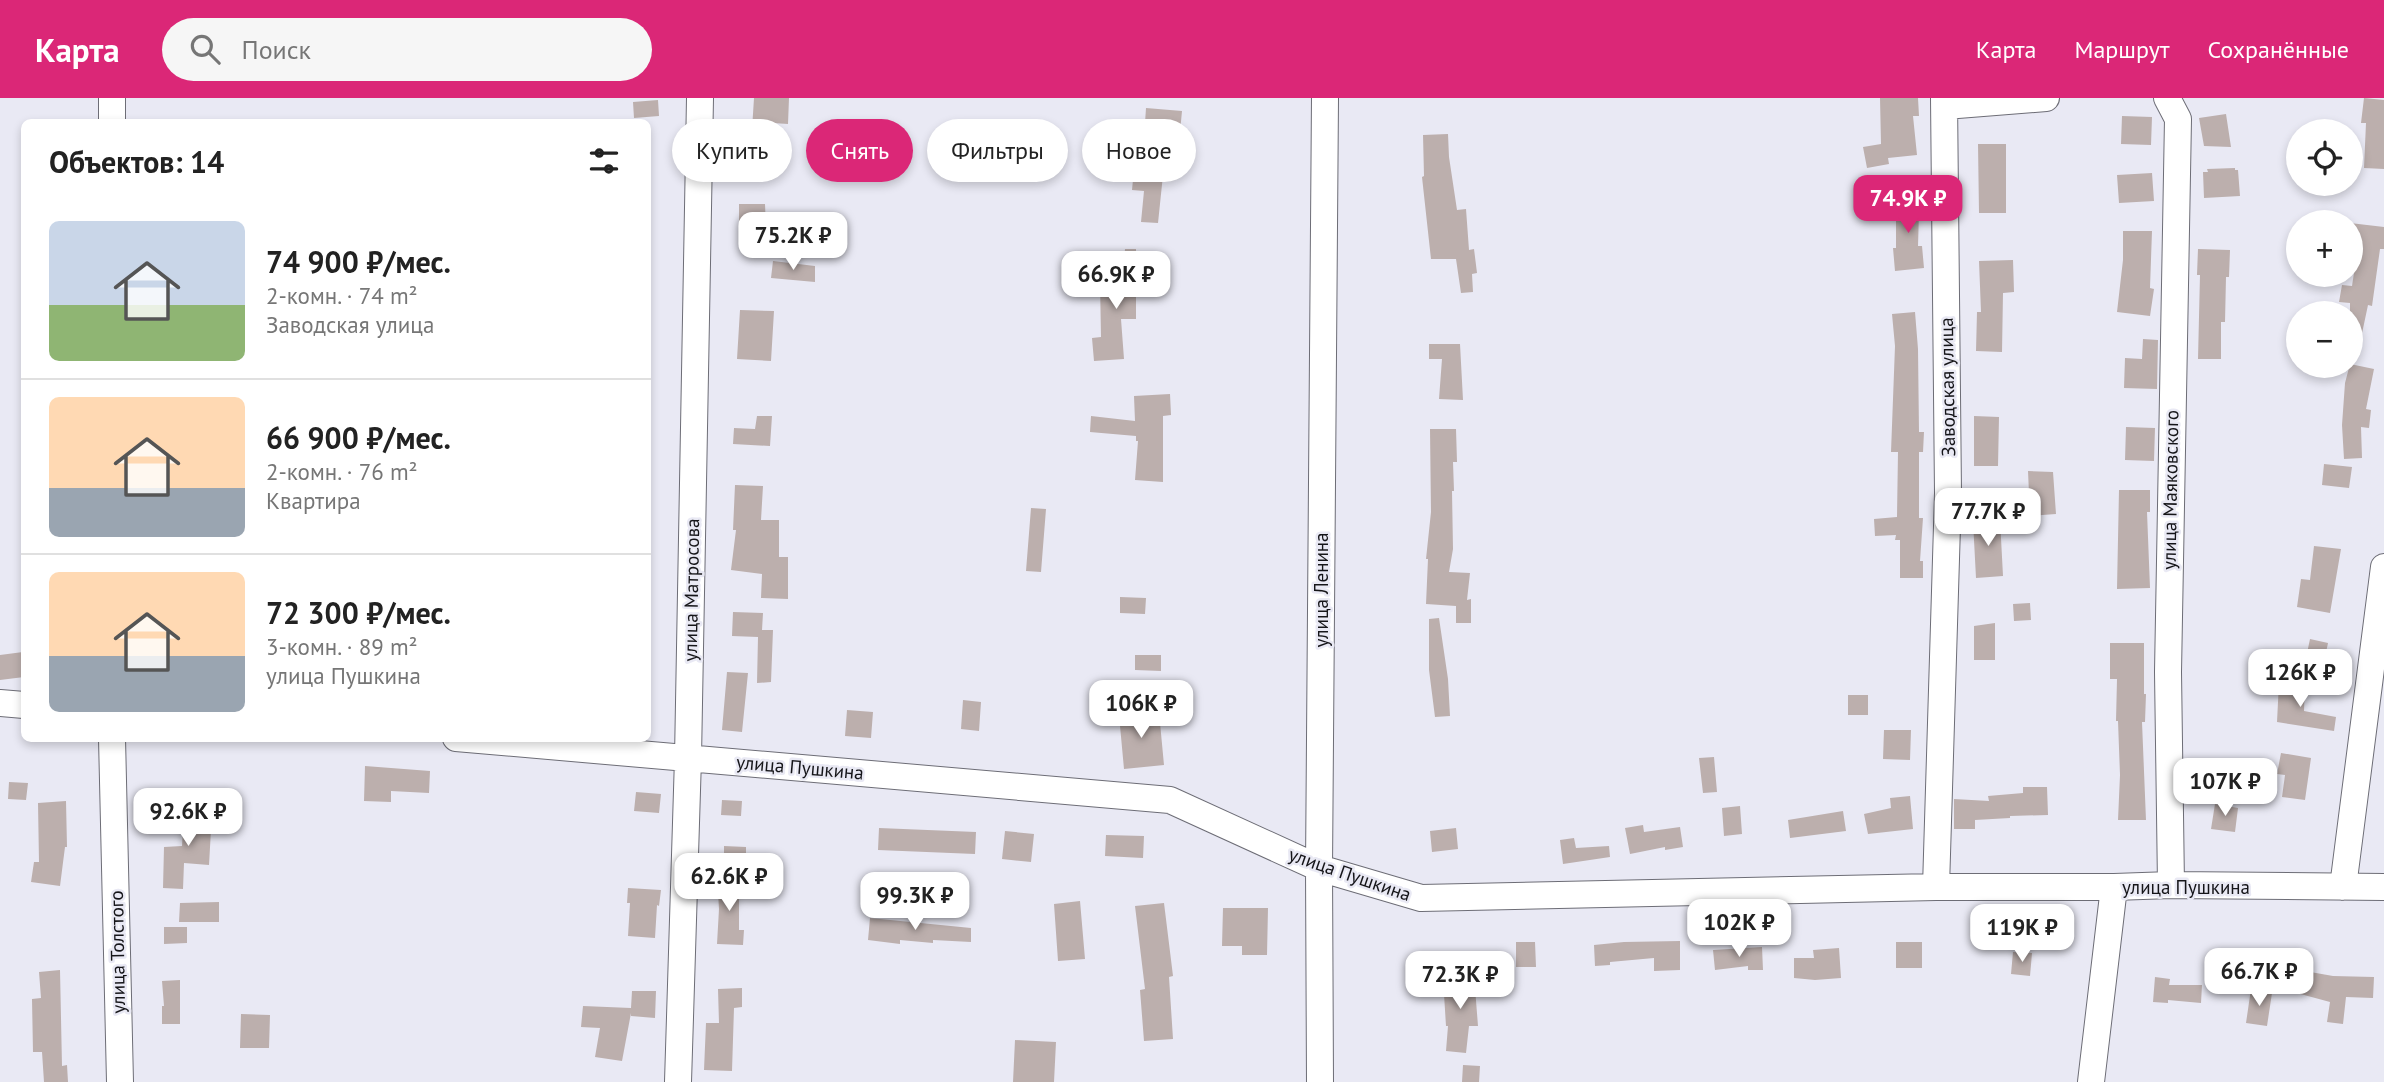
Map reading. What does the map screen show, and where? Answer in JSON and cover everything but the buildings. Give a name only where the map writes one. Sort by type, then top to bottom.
[{"type":"street","points":[[112,98],[112,119]]},
{"type":"street","name":"улица Матросова","points":[[678,1082],[688,758],[700,98]]},
{"type":"street","name":"улица Ленина","points":[[1320,1082],[1325,98]]},
{"type":"street","points":[[1944,102],[2046,98]]},
{"type":"street","name":"улица Маяковского","points":[[2167,98],[2178,120],[2168,672],[2171,885]]},
{"type":"street","name":"Заводская улица","points":[[1937,887],[1948,493],[1944,102]]},
{"type":"street","points":[[2343,887],[2384,566]]},
{"type":"street","points":[[0,703],[21,705]]},
{"type":"street","name":"улица Толстого","points":[[112,742],[120,1082]]},
{"type":"street","name":"улица Пушкина","points":[[502,742],[1170,800],[1319,868],[1421,898],[1937,887],[2384,887]]},
{"type":"street","points":[[2091,1082],[2114,887]]}]
